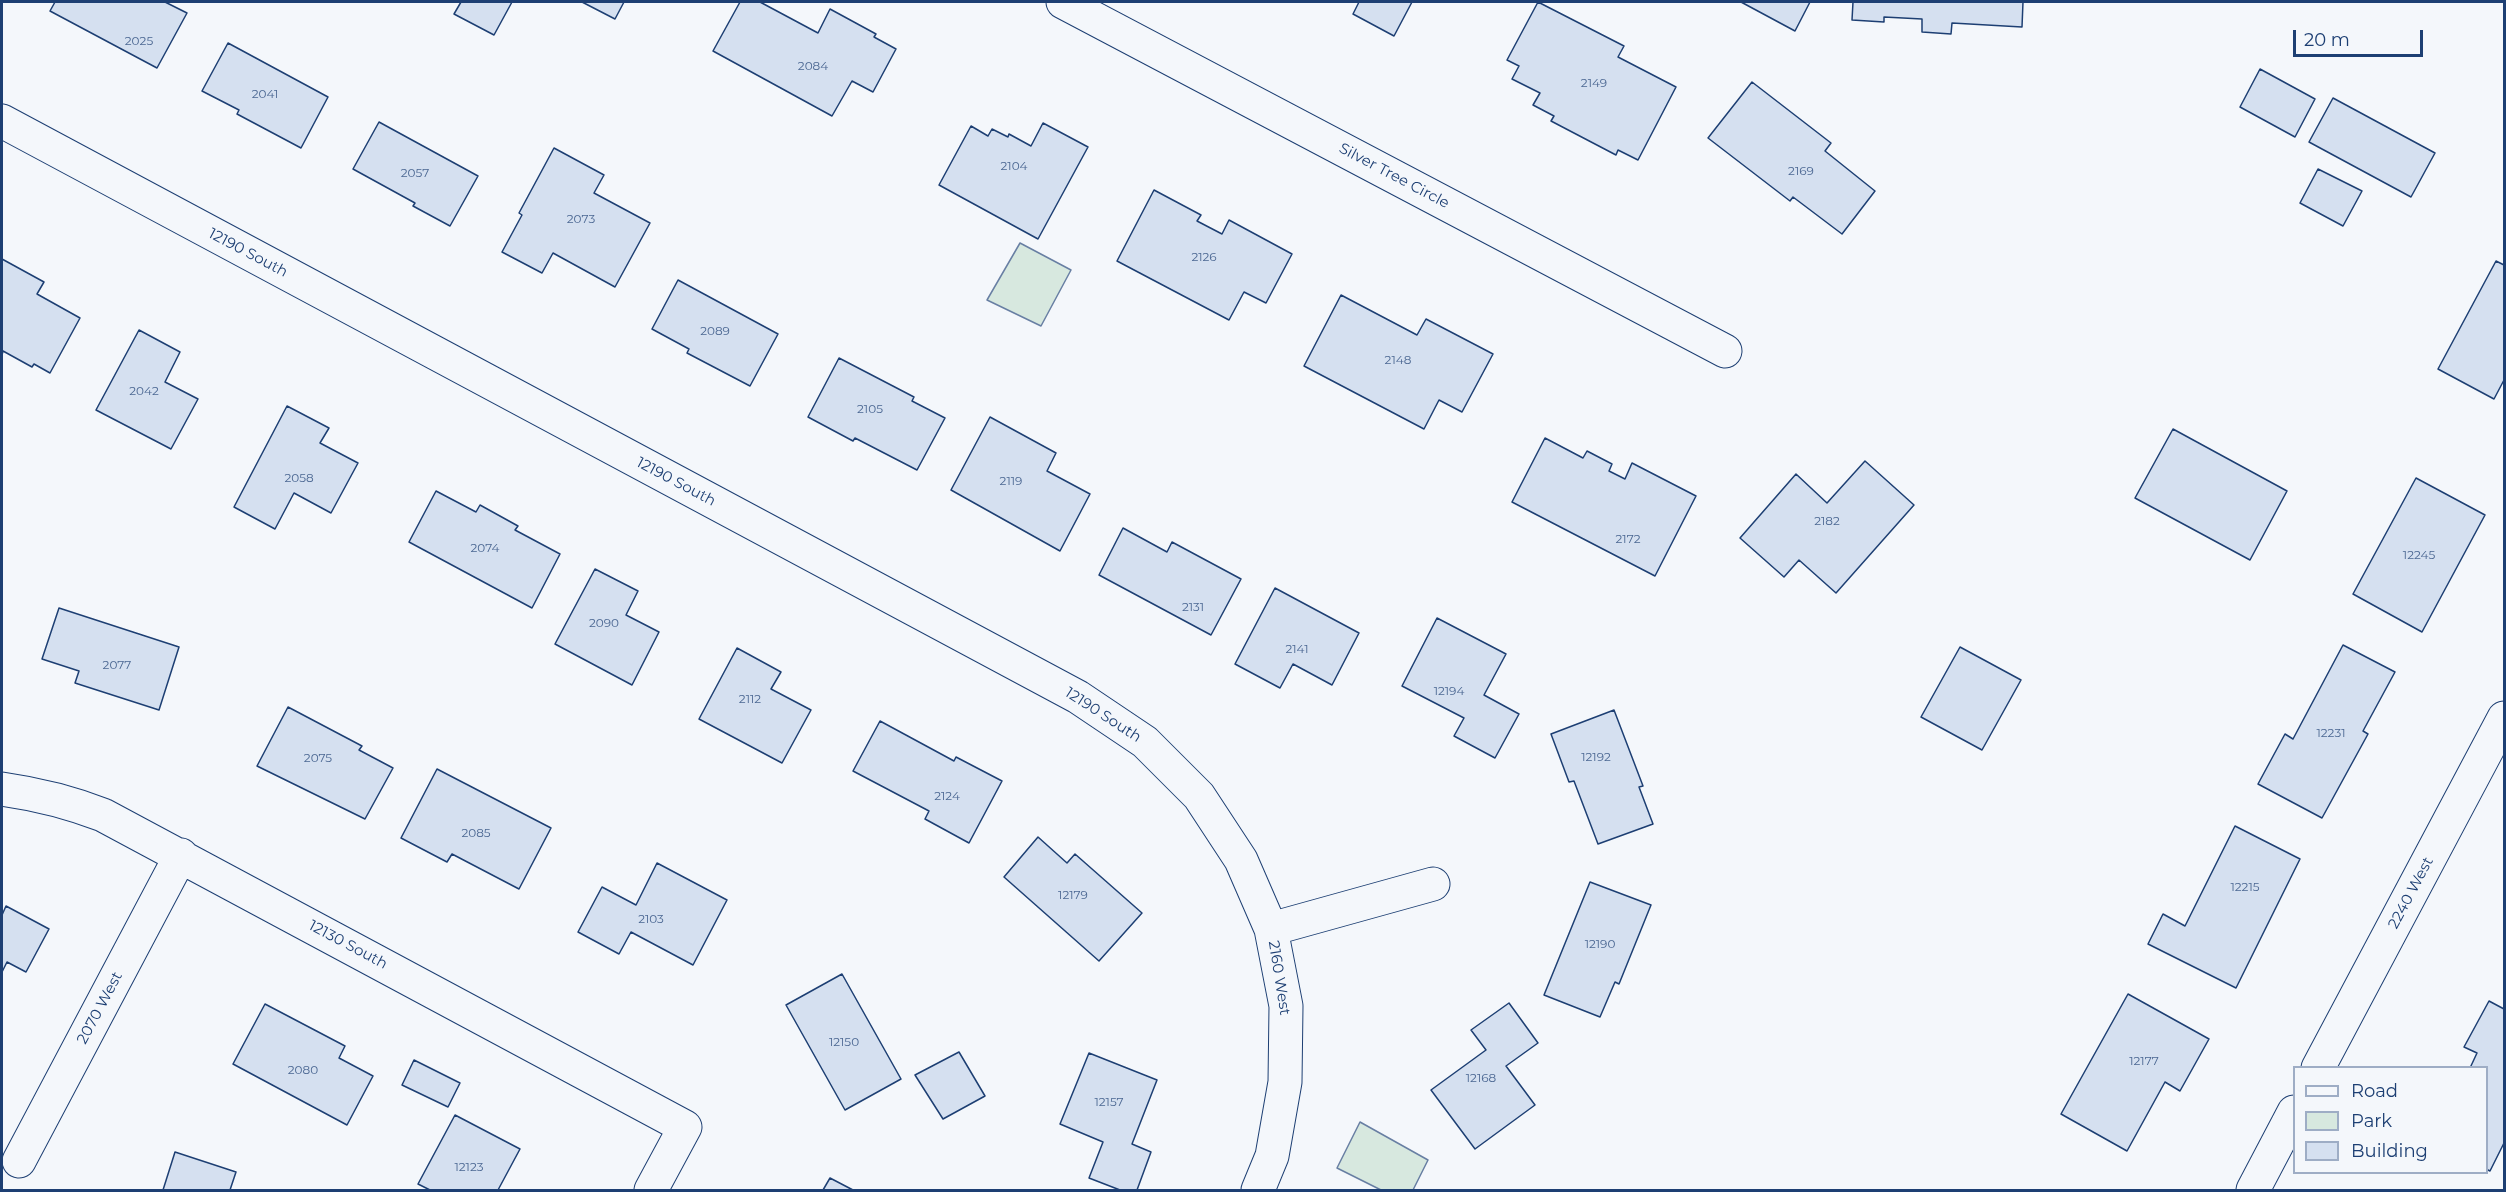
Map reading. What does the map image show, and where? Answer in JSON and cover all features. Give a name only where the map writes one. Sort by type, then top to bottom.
[{"type":"street","name":"Silver Tree Circle","points":[[1063,2],[1725,351]]},
{"type":"street","name":"12190 South","points":[[2,121],[1078,697],[1145,742],[1199,796],[1241,860],[1272,929]]},
{"type":"street","name":"2240 West","points":[[2319,1066],[2505,718]]},
{"type":"street","name":"12130 South","points":[[2,789],[34,793],[69,802],[103,815],[686,1127],[651,1191]]},
{"type":"street","name":"2070 West","points":[[19,1161],[181,855]]},
{"type":"street","name":"2160 West","points":[[1258,1191],[1272,1155],[1285,1082],[1286,1006],[1272,929],[1432,884]]},
{"type":"street","points":[[2253,1191],[2293,1116]]},
{"type":"green space","points":[[1020,243],[1071,270],[1041,326],[987,300]]},
{"type":"green space","points":[[1360,1122],[1428,1160],[1413,1190],[1381,1190],[1337,1168]]},
{"type":"building","points":[[55,2],[165,2],[187,13],[157,68],[50,11]]},
{"type":"building","points":[[461,2],[512,2],[494,35],[454,14]]},
{"type":"building","points":[[582,2],[624,2],[615,19]]},
{"type":"building","points":[[740,2],[760,2],[818,33],[830,9],[876,34],[874,37],[896,49],[873,92],[852,81],[832,116],[713,51]]},
{"type":"building","points":[[1359,2],[1412,2],[1394,36],[1353,14]]},
{"type":"building","points":[[1538,2],[1624,46],[1618,57],[1676,87],[1638,160],[1618,150],[1616,155],[1551,121],[1554,116],[1533,105],[1540,93],[1512,79],[1519,66],[1507,60]]},
{"type":"building","points":[[1741,2],[1810,2],[1795,31]]},
{"type":"building","points":[[1853,2],[2023,2],[2022,27],[1952,23],[1951,34],[1922,32],[1922,19],[1884,17],[1884,22],[1852,20]]},
{"type":"building","points":[[228,43],[328,97],[301,148],[237,114],[239,110],[202,91]]},
{"type":"building","points":[[2260,69],[2315,99],[2295,137],[2240,107]]},
{"type":"building","points":[[1752,82],[1831,143],[1825,151],[1875,191],[1842,234],[1793,197],[1790,201],[1708,138]]},
{"type":"building","points":[[2333,98],[2435,153],[2411,197],[2309,142]]},
{"type":"building","points":[[379,122],[478,176],[450,226],[413,206],[415,203],[353,169]]},
{"type":"building","points":[[1043,123],[1088,147],[1038,239],[939,185],[971,126],[988,136],[992,129],[1008,137],[1009,134],[1031,146]]},
{"type":"building","points":[[554,148],[604,175],[594,193],[650,223],[615,287],[553,253],[542,273],[502,252],[522,215],[519,213]]},
{"type":"building","points":[[2318,169],[2362,191],[2343,226],[2300,203]]},
{"type":"building","points":[[1154,190],[1201,215],[1197,221],[1222,234],[1229,220],[1292,254],[1266,303],[1244,292],[1229,320],[1117,261]]},
{"type":"building","points":[[2,259],[44,282],[37,294],[80,318],[50,373],[34,364],[32,367],[3,351],[2,355]]},
{"type":"building","points":[[2496,261],[2504,265],[2504,380],[2494,399],[2438,369]]},
{"type":"building","points":[[678,280],[778,334],[750,386],[687,353],[689,349],[652,329]]},
{"type":"building","points":[[1341,295],[1417,335],[1426,319],[1493,354],[1462,412],[1439,400],[1424,429],[1304,366]]},
{"type":"building","points":[[139,330],[180,352],[165,382],[198,399],[171,449],[96,410]]},
{"type":"building","points":[[839,358],[914,397],[912,401],[945,418],[917,470],[855,438],[853,441],[808,417]]},
{"type":"building","points":[[287,406],[329,428],[320,443],[358,463],[331,513],[294,493],[275,529],[234,507]]},
{"type":"building","points":[[990,417],[1056,453],[1047,471],[1090,494],[1060,551],[951,490]]},
{"type":"building","points":[[2173,429],[2287,491],[2250,560],[2135,498]]},
{"type":"building","points":[[1545,438],[1583,458],[1587,451],[1612,464],[1609,471],[1625,479],[1632,463],[1696,496],[1655,576],[1512,502]]},
{"type":"building","points":[[1865,461],[1914,505],[1836,593],[1799,560],[1784,577],[1740,538],[1796,474],[1827,503]]},
{"type":"building","points":[[2416,478],[2485,515],[2422,632],[2353,594]]},
{"type":"building","points":[[436,491],[476,512],[480,505],[518,526],[515,530],[560,554],[532,608],[409,542]]},
{"type":"building","points":[[1123,528],[1167,552],[1172,542],[1241,579],[1211,635],[1099,575]]},
{"type":"building","points":[[595,569],[638,591],[626,615],[659,632],[632,685],[555,644]]},
{"type":"building","points":[[1275,588],[1359,633],[1332,685],[1293,664],[1280,688],[1235,664]]},
{"type":"building","points":[[59,608],[179,647],[159,710],[75,683],[79,671],[42,659]]},
{"type":"building","points":[[1437,618],[1506,654],[1484,695],[1519,714],[1495,758],[1454,736],[1464,718],[1402,686]]},
{"type":"building","points":[[2343,645],[2395,672],[2363,731],[2368,734],[2322,818],[2258,784],[2285,734],[2293,739]]},
{"type":"building","points":[[1960,647],[2021,680],[1982,750],[1921,717]]},
{"type":"building","points":[[737,648],[781,672],[771,689],[811,710],[782,763],[699,719]]},
{"type":"building","points":[[288,707],[362,746],[359,750],[393,768],[365,819],[257,766]]},
{"type":"building","points":[[1614,710],[1643,786],[1639,787],[1653,824],[1598,844],[1574,781],[1569,782],[1551,734]]},
{"type":"building","points":[[880,721],[954,761],[956,757],[1002,781],[969,843],[925,819],[929,811],[853,771]]},
{"type":"building","points":[[437,769],[551,828],[519,889],[452,854],[447,862],[401,838]]},
{"type":"building","points":[[2235,826],[2300,859],[2236,988],[2148,944],[2163,914],[2185,926]]},
{"type":"building","points":[[1038,837],[1067,863],[1075,854],[1142,913],[1099,961],[1004,877]]},
{"type":"building","points":[[657,863],[727,900],[693,965],[631,932],[619,954],[578,932],[602,887],[636,905]]},
{"type":"building","points":[[1590,882],[1651,905],[1619,984],[1615,982],[1600,1017],[1544,995]]},
{"type":"building","points":[[6,906],[49,929],[26,972],[7,962],[2,972],[2,915]]},
{"type":"building","points":[[842,974],[901,1079],[845,1110],[786,1005]]},
{"type":"building","points":[[2128,994],[2209,1039],[2180,1091],[2165,1082],[2127,1151],[2061,1114]]},
{"type":"building","points":[[2489,1001],[2504,1009],[2504,1143],[2490,1171],[2488,1170],[2488,1066],[2471,1066],[2477,1053],[2464,1047]]},
{"type":"building","points":[[1509,1003],[1538,1043],[1506,1066],[1535,1105],[1475,1149],[1431,1090],[1486,1050],[1471,1030]]},
{"type":"building","points":[[265,1004],[345,1046],[339,1058],[373,1076],[347,1125],[233,1064]]},
{"type":"building","points":[[959,1052],[985,1096],[943,1119],[915,1075]]},
{"type":"building","points":[[1089,1053],[1157,1080],[1132,1144],[1151,1152],[1137,1190],[1120,1190],[1089,1178],[1103,1142],[1060,1124]]},
{"type":"building","points":[[414,1060],[460,1083],[448,1107],[402,1085]]},
{"type":"building","points":[[455,1115],[520,1149],[498,1190],[430,1190],[418,1184]]},
{"type":"building","points":[[175,1152],[236,1172],[230,1190],[163,1190]]},
{"type":"building","points":[[830,1178],[853,1190],[823,1190]]}]
